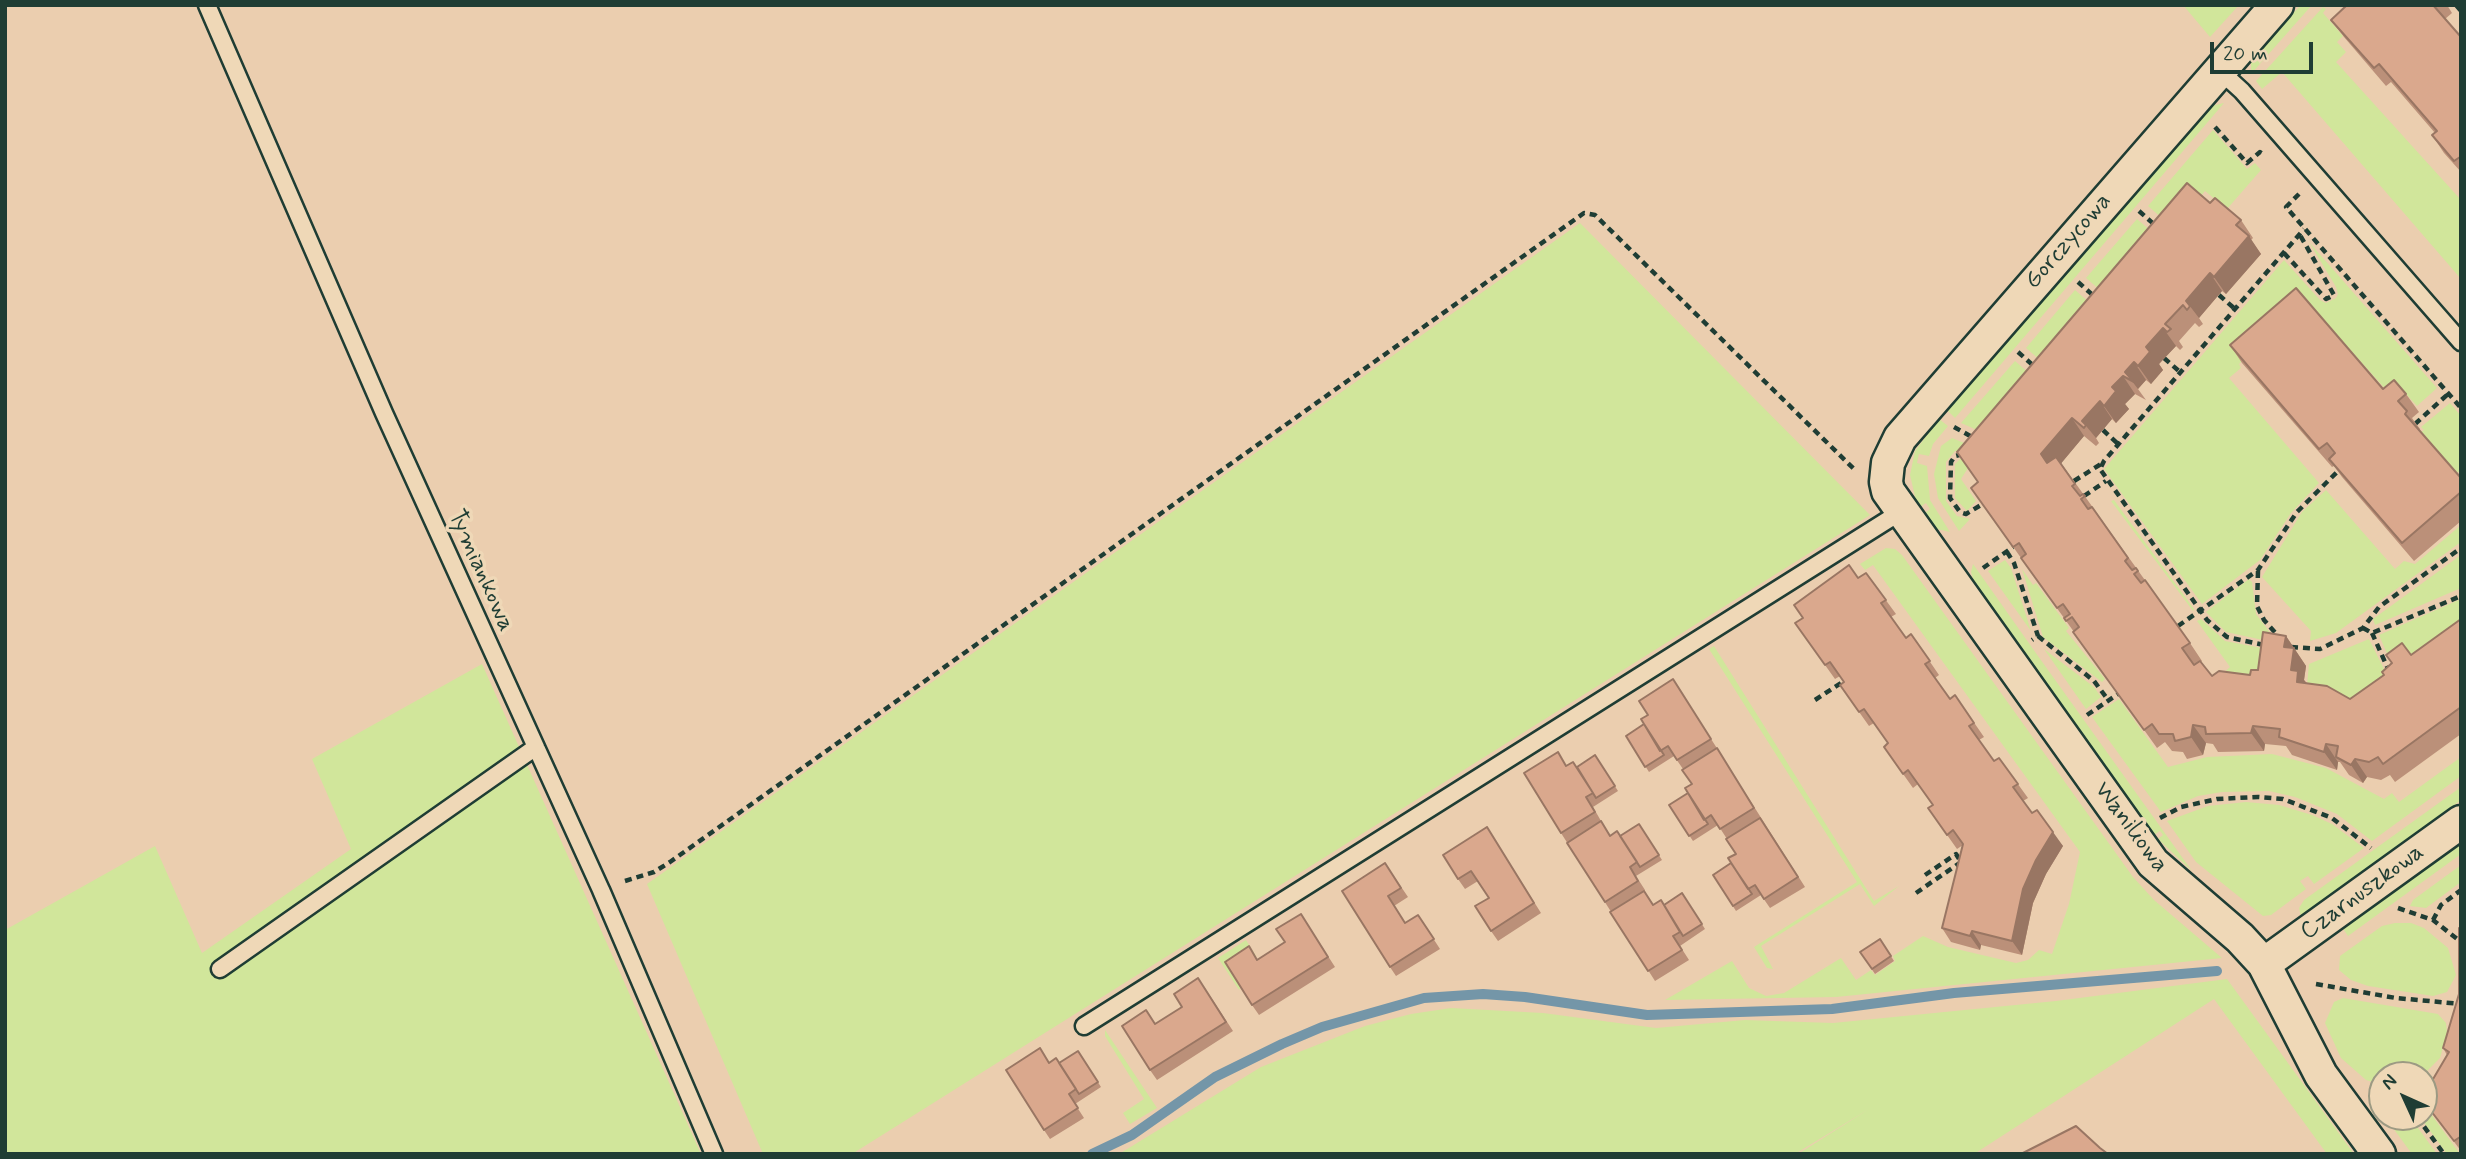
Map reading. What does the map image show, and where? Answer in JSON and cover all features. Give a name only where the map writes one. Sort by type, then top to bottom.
[{"type":"street","name":"Gorczycowa","points":[[1892,493],[1890,456],[1900,438],[2277,5]]},
{"type":"street","name":"Waniliowa","points":[[1892,493],[2153,863],[2240,938],[2264,964],[2321,1075],[2379,1154]]},
{"type":"street","name":"Czarnuszkowa","points":[[2264,964],[2461,822]]},
{"type":"lane","name":"Tymiankowa","points":[[207,5],[384,413],[601,890],[714,1154]]},
{"type":"lane","points":[[2219,70],[2242,91],[2461,342]]},
{"type":"lane","points":[[1084,1026],[1892,493]]},
{"type":"lane","points":[[220,969],[536,747]]},
{"type":"path","points":[[2456,5],[2461,11]]},
{"type":"path","points":[[2212,124],[2247,163],[2260,152],[2268,160]]},
{"type":"path","points":[[2291,183],[2299,192],[2286,207],[2461,408]]},
{"type":"path","points":[[2139,210],[2159,228]]},
{"type":"path","points":[[601,890],[654,872],[670,862],[1584,214],[1595,215],[1851,467],[1892,493]]},
{"type":"path","points":[[2074,481],[2101,464],[2304,229]]},
{"type":"path","points":[[2284,253],[2326,299],[2334,295],[2300,235]]},
{"type":"path","points":[[2078,281],[2098,300]]},
{"type":"path","points":[[2219,295],[2235,309]]},
{"type":"path","points":[[2017,352],[2038,369]]},
{"type":"path","points":[[2164,358],[2180,372]]},
{"type":"path","points":[[2415,424],[2448,394]]},
{"type":"path","points":[[1953,427],[1977,439]]},
{"type":"path","points":[[2103,430],[2119,444]]},
{"type":"path","points":[[1971,459],[1962,454],[1953,459],[1950,498],[1960,512],[1966,514],[1990,499]]},
{"type":"path","points":[[2101,464],[2100,469],[2106,481],[2200,611],[2227,637],[2273,645]]},
{"type":"path","points":[[2178,626],[2258,570],[2298,512],[2343,466]]},
{"type":"path","points":[[2084,496],[2106,481]]},
{"type":"path","points":[[1983,568],[2013,547]]},
{"type":"path","points":[[2258,570],[2257,606],[2285,649],[2320,649],[2363,628],[2379,607],[2461,548]]},
{"type":"path","points":[[2007,552],[2014,563],[2038,636],[2094,681],[2109,701]]},
{"type":"path","points":[[2372,634],[2461,596]]},
{"type":"path","points":[[2363,628],[2372,634],[2394,678]]},
{"type":"path","points":[[2032,640],[2038,636]]},
{"type":"path","points":[[1815,700],[1843,681]]},
{"type":"path","points":[[2086,716],[2118,694]]},
{"type":"path","points":[[2159,818],[2181,807],[2217,799],[2283,799],[2332,818],[2371,848]]},
{"type":"path","points":[[1926,875],[1956,854],[1961,862]]},
{"type":"path","points":[[1916,893],[1970,855]]},
{"type":"path","points":[[2433,920],[2441,905],[2461,890]]},
{"type":"path","points":[[2396,907],[2433,920],[2461,942]]},
{"type":"path","points":[[2316,984],[2396,998],[2461,1004]]},
{"type":"path","points":[[2427,1131],[2444,1154]]},
{"type":"green space","points":[[2183,5],[2239,5],[2210,37]]},
{"type":"green space","points":[[2301,5],[2312,5],[2251,74],[2251,62],[2256,51]]},
{"type":"green space","points":[[2323,7],[2326,9],[2323,13],[2343,36],[2337,42],[2346,52],[2336,62],[2461,200],[2461,279],[2282,72],[2262,89],[2256,81]]},
{"type":"green space","points":[[2224,103],[1955,418],[1947,410],[2202,114],[2211,106]]},
{"type":"green space","points":[[2213,130],[2247,169],[2255,163],[2261,170],[2227,209],[2205,191],[2177,224],[2170,225],[2148,206]]},
{"type":"green space","points":[[2137,219],[2159,238],[2108,297],[2086,278]]},
{"type":"green space","points":[[1580,223],[1870,515],[852,1154],[763,1154],[647,884]]},
{"type":"green space","points":[[2309,242],[2437,388],[2417,406],[2406,394],[2397,402],[2309,304],[2239,364],[2241,368],[2229,378],[2319,483],[2291,513],[2260,560],[2202,604],[2104,469],[2284,260],[2320,300],[2326,303],[2336,298],[2336,287]]},
{"type":"green space","points":[[2075,290],[2098,310],[2048,367],[2026,348]]},
{"type":"green space","points":[[2015,361],[2037,380],[1993,437],[1961,423]]},
{"type":"green space","points":[[2450,403],[2461,416],[2461,470],[2457,473],[2421,432],[2424,430],[2421,427]]},
{"type":"green space","points":[[1939,419],[1948,426],[1933,444],[1929,456],[1919,454],[1917,463],[1927,466],[1930,500],[1950,532],[1937,529],[1924,514],[1930,509],[1926,503],[1920,507],[1917,505],[1910,475],[1915,451]]},
{"type":"green space","points":[[1952,438],[1984,451],[1955,451],[1946,462],[1946,501],[1957,516],[1970,519],[1959,531],[1938,498],[1934,474],[1941,446]]},
{"type":"green space","points":[[1961,458],[1968,468],[1961,479],[1976,501],[1967,511],[1955,498],[1955,464]]},
{"type":"green space","points":[[2326,490],[2395,569],[2404,561],[2415,564],[2461,525],[2461,542],[2336,633],[2310,641],[2311,631],[2262,577],[2302,512]]},
{"type":"green space","points":[[2114,500],[2194,609],[2193,611],[2111,501]]},
{"type":"green space","points":[[1886,548],[1895,549],[1902,555],[2133,877],[2154,900],[2222,958],[1836,997],[1665,1000],[1732,961],[1749,988],[1766,996],[1784,993],[1841,958],[1856,980],[1871,970],[1875,975],[1895,961],[1893,956],[1923,936],[1948,947],[2016,963],[2028,960],[2039,950],[2052,954],[2069,904],[2080,852],[1873,565],[1865,570],[1860,564]]},
{"type":"green space","points":[[2461,555],[2461,588],[2375,625],[2373,619]]},
{"type":"green space","points":[[2005,560],[2011,568],[2031,631],[1988,571]]},
{"type":"green space","points":[[1973,564],[2192,871],[2158,839],[2163,835],[2160,831],[2154,835],[2147,827],[1975,586],[1971,572]]},
{"type":"green space","points":[[2022,569],[2033,585],[2036,583],[2069,628],[2066,631],[2105,679],[2102,682],[2043,637]]},
{"type":"green space","points":[[2249,579],[2252,582],[2256,614],[2271,634],[2272,642],[2226,632],[2206,612]]},
{"type":"green space","points":[[2461,599],[2461,622],[2412,657],[2389,658],[2379,635]]},
{"type":"green space","points":[[2201,619],[2225,641],[2273,650],[2268,685],[2220,676],[2230,667],[2197,621]]},
{"type":"green space","points":[[2369,639],[2389,679],[2352,701],[2307,685],[2309,664]]},
{"type":"green space","points":[[1714,646],[1874,901],[1899,886],[1874,906],[1860,884],[1761,946],[1773,969],[1767,968],[1754,947],[1857,882],[1709,649]]},
{"type":"green space","points":[[2044,649],[2094,687],[2101,697],[2086,709]]},
{"type":"green space","points":[[482,664],[701,1154],[5,1154],[5,930],[155,846],[202,953],[351,849],[312,759]]},
{"type":"green space","points":[[2119,699],[2168,767],[2207,757],[2272,754],[2326,768],[2384,799],[2392,793],[2399,802],[2461,757],[2461,776],[2372,841],[2337,814],[2295,797],[2269,791],[2222,792],[2198,796],[2161,812],[2092,717]]},
{"type":"green space","points":[[2461,787],[2461,800],[2301,917],[2299,908],[2304,900]]},
{"type":"green space","points":[[2246,802],[2279,805],[2312,815],[2332,824],[2364,848],[2314,884],[2308,876],[2300,881],[2306,889],[2271,915],[2263,916],[2196,862],[2167,821],[2208,806]]},
{"type":"green space","points":[[2461,841],[2461,854],[2348,936],[2342,927]]},
{"type":"green space","points":[[2461,865],[2461,882],[2426,908],[2410,906],[2413,900]]},
{"type":"green space","points":[[2411,923],[2424,928],[2448,948],[2456,975],[2447,992],[2433,996],[2368,986],[2351,980],[2339,970],[2340,956],[2382,926]]},
{"type":"green space","points":[[1246,940],[1256,956],[1239,990],[1218,958]]},
{"type":"green space","points":[[2227,979],[2354,1154],[2327,1154],[2214,999],[1974,1154],[1798,1154],[1869,1109],[1795,1154],[1119,1154],[1261,1067],[1365,1026],[1411,1014],[1451,1008],[1543,1013],[1656,1028],[1745,1020],[1833,1023],[2056,1001]]},
{"type":"green space","points":[[2343,998],[2438,1014],[2446,1023],[2447,1033],[2440,1058],[2437,1061],[2368,1061],[2366,1080],[2341,1058],[2325,1023],[2334,1002]]},
{"type":"green space","points":[[1105,1030],[1157,1108],[1130,1124],[1123,1113],[1144,1099],[1105,1036]]},
{"type":"green space","points":[[2438,1124],[2460,1154],[2447,1154],[2430,1131],[2438,1131]]},
{"type":"green space","points":[[2395,1131],[2420,1131],[2437,1154],[2412,1154]]},
{"type":"building","points":[[2347,5],[2433,5],[2461,37],[2461,158],[2454,161],[2432,135],[2437,131],[2379,64],[2374,68],[2331,20]]},
{"type":"building","points":[[2187,183],[2210,203],[2215,198],[2241,220],[2236,225],[2249,236],[2214,277],[2210,273],[2186,301],[2190,306],[2187,310],[2183,305],[2165,324],[2171,329],[2167,332],[2163,328],[2146,347],[2150,352],[2138,366],[2134,362],[2125,372],[2134,382],[2123,376],[2112,387],[2116,391],[2104,406],[2100,401],[2082,421],[2086,425],[2084,428],[2072,418],[2041,454],[2047,463],[2056,457],[2075,484],[2072,486],[2080,496],[2085,496],[2081,499],[2088,509],[2092,507],[2128,558],[2125,561],[2132,570],[2136,568],[2138,571],[2134,574],[2141,583],[2145,580],[2190,643],[2182,648],[2194,665],[2200,661],[2212,676],[2219,671],[2250,675],[2251,670],[2258,670],[2263,632],[2286,636],[2284,647],[2294,648],[2291,670],[2298,671],[2297,682],[2327,686],[2350,699],[2384,675],[2382,672],[2392,663],[2386,655],[2402,643],[2411,655],[2461,619],[2461,707],[2383,764],[2378,757],[2369,762],[2355,759],[2351,765],[2336,757],[2338,746],[2326,744],[2324,752],[2279,737],[2280,729],[2253,726],[2251,733],[2206,734],[2205,727],[2193,725],[2191,737],[2175,741],[2173,734],[2159,734],[2152,724],[2144,730],[2073,632],[2079,627],[2072,617],[2066,621],[2064,618],[2070,614],[2063,604],[2057,608],[2021,558],[2026,554],[2019,543],[2013,547],[1971,488],[1978,482],[1957,452]]},
{"type":"building","points":[[2296,288],[2383,389],[2394,380],[2406,394],[2398,401],[2407,411],[2405,414],[2461,478],[2461,492],[2402,543],[2329,459],[2335,453],[2327,443],[2319,449],[2230,345]]},
{"type":"building","points":[[1849,565],[1858,578],[1866,573],[1886,600],[1881,603],[1906,638],[1911,634],[1930,661],[1925,664],[1950,699],[1955,695],[1974,723],[1969,726],[1994,761],[1999,758],[2018,784],[2013,787],[2032,813],[2037,810],[2053,832],[2023,889],[2012,941],[1972,931],[1970,936],[1942,928],[1963,844],[1953,830],[1947,835],[1928,808],[1933,805],[1908,770],[1903,774],[1884,747],[1888,743],[1864,709],[1859,712],[1840,685],[1844,682],[1830,662],[1825,665],[1795,623],[1803,618],[1794,605]]},
{"type":"building","points":[[1673,679],[1711,739],[1677,760],[1668,746],[1660,751],[1641,719],[1648,715],[1639,701]]},
{"type":"building","points":[[1644,724],[1664,755],[1645,767],[1626,736]]},
{"type":"building","points":[[1717,748],[1754,808],[1720,829],[1711,815],[1704,820],[1685,788],[1692,784],[1682,770]]},
{"type":"building","points":[[1558,752],[1566,766],[1573,762],[1593,793],[1586,797],[1595,812],[1561,833],[1524,773]]},
{"type":"building","points":[[1595,755],[1615,786],[1596,798],[1577,767]]},
{"type":"building","points":[[1688,793],[1708,824],[1689,836],[1669,805]]},
{"type":"building","points":[[1760,818],[1798,877],[1764,899],[1755,885],[1748,889],[1728,858],[1736,854],[1726,839]]},
{"type":"building","points":[[1601,821],[1610,836],[1617,831],[1637,862],[1630,867],[1638,881],[1605,902],[1567,843]]},
{"type":"building","points":[[1639,824],[1659,855],[1640,867],[1620,836]]},
{"type":"building","points":[[1487,827],[1534,903],[1491,931],[1475,906],[1489,898],[1471,871],[1458,879],[1443,855]]},
{"type":"building","points":[[1385,863],[1401,888],[1388,896],[1405,923],[1418,915],[1434,939],[1390,967],[1342,891]]},
{"type":"building","points":[[1731,863],[1752,894],[1733,906],[1713,875]]},
{"type":"building","points":[[1644,891],[1653,905],[1661,900],[1680,932],[1673,936],[1682,950],[1648,971],[1610,912]]},
{"type":"building","points":[[1682,893],[1702,924],[1683,936],[1664,905]]},
{"type":"building","points":[[1301,914],[1328,957],[1252,1005],[1225,962],[1249,946],[1257,960],[1285,942],[1276,929]]},
{"type":"building","points":[[2461,928],[2461,1139],[2460,1137],[2454,1141],[2438,1120],[2438,1071],[2449,1052],[2443,1048],[2459,994]]},
{"type":"building","points":[[1880,939],[1891,956],[1872,969],[1860,952]]},
{"type":"building","points":[[1198,978],[1226,1022],[1150,1070],[1122,1026],[1146,1010],[1155,1024],[1182,1007],[1174,994]]},
{"type":"building","points":[[1040,1048],[1049,1063],[1056,1058],[1076,1089],[1069,1094],[1078,1108],[1044,1130],[1006,1070]]},
{"type":"building","points":[[1078,1051],[1098,1082],[1079,1094],[1059,1063]]},
{"type":"building","points":[[2076,1126],[2108,1154],[2021,1154]]},
{"type":"waterway","points":[[1092,1154],[1132,1135],[1215,1077],[1282,1044],[1322,1027],[1424,998],[1483,994],[1525,997],[1647,1015],[1832,1009],[1954,993],[2217,971]]}]
